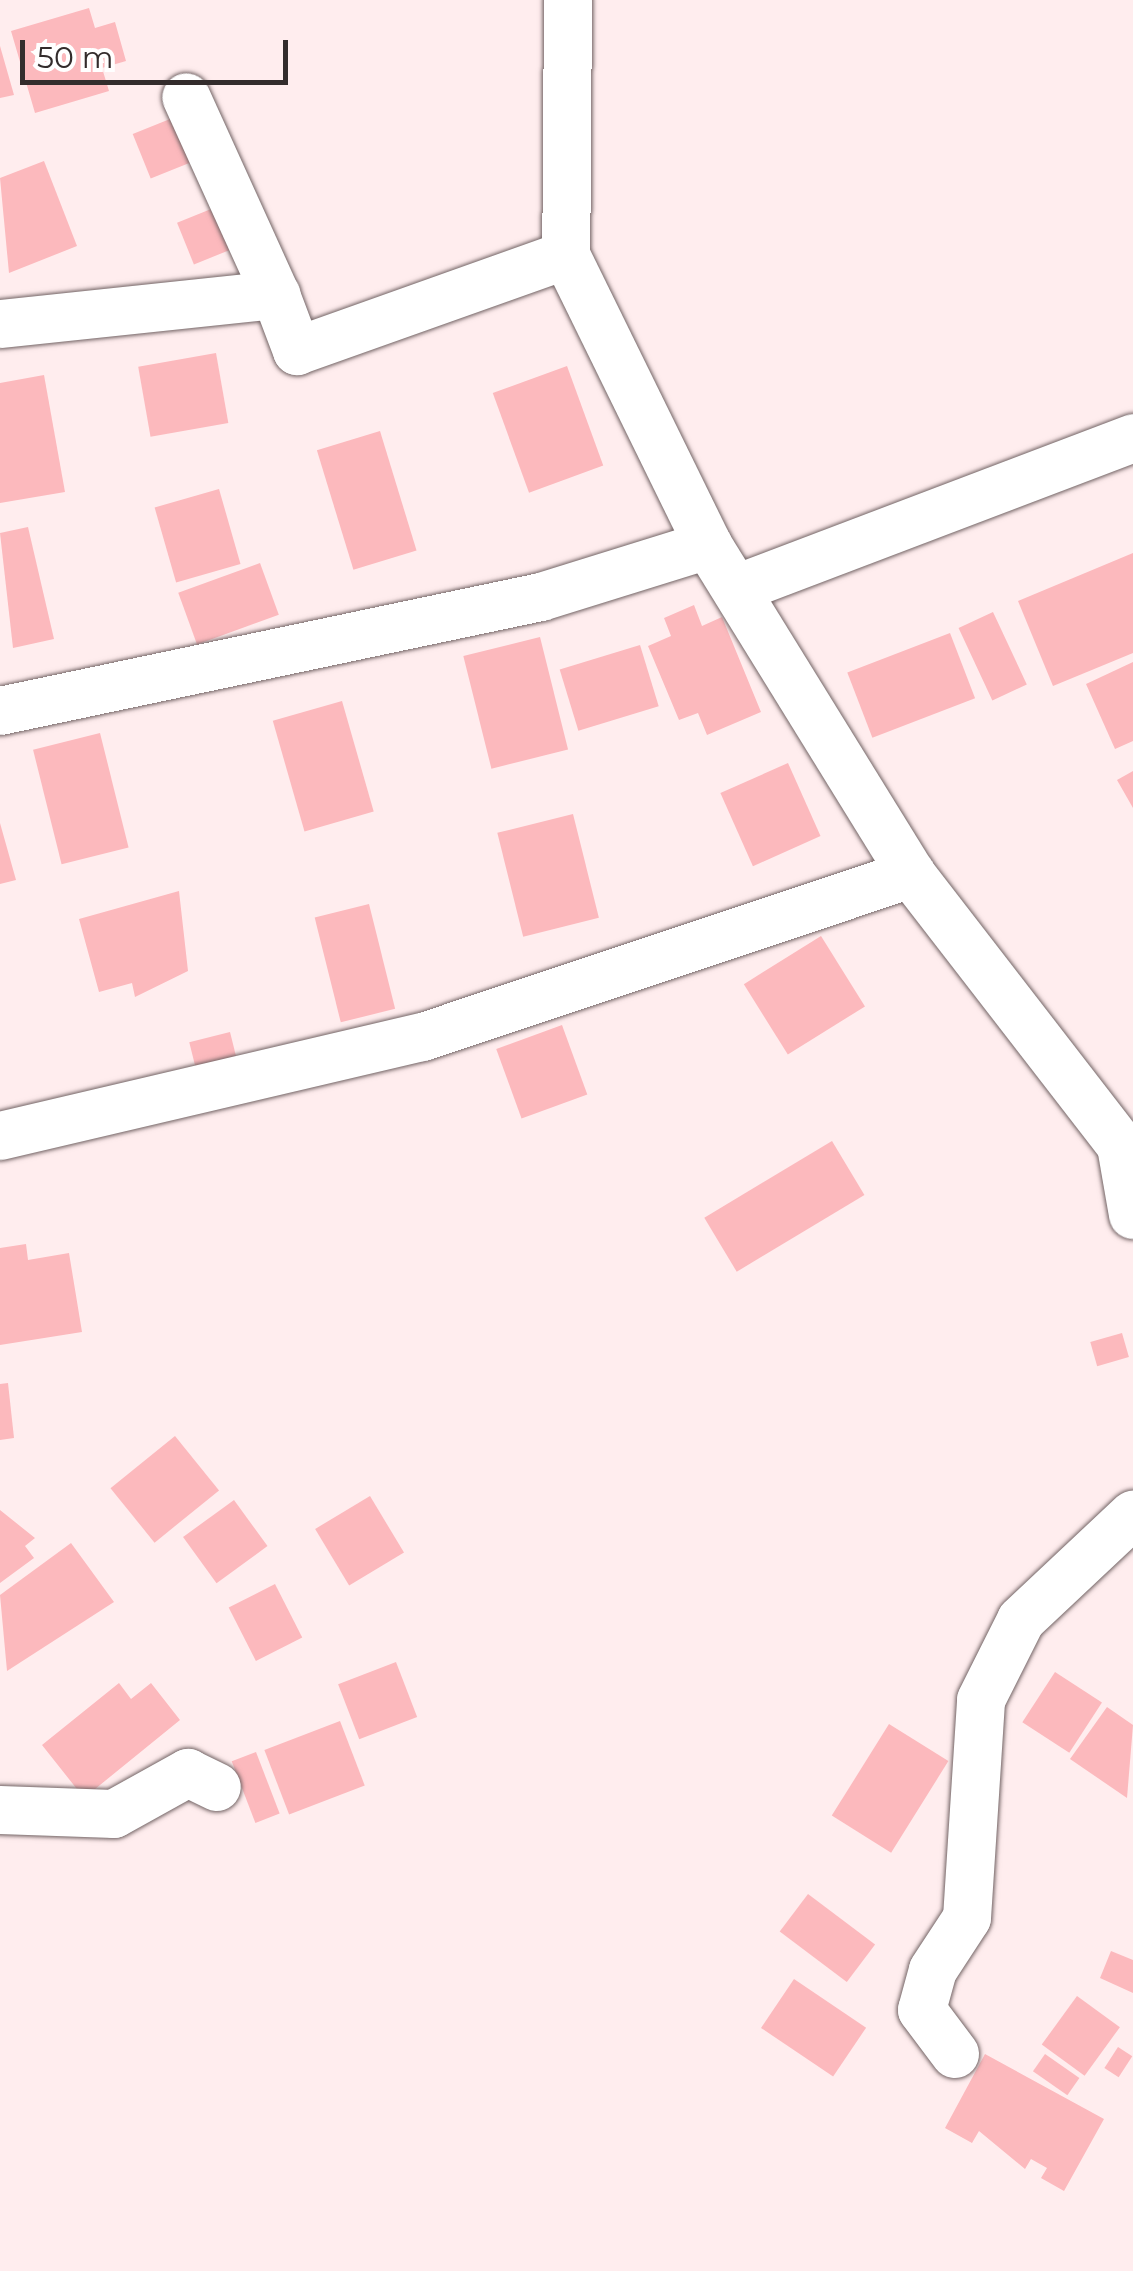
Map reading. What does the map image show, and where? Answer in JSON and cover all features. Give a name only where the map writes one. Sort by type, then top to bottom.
[{"type":"street","points":[[568,0],[566,255],[708,545],[740,588],[911,874],[1121,1146],[1133,1215]]},
{"type":"street","points":[[186,96],[276,295],[297,351],[566,255]]},
{"type":"street","points":[[0,324],[276,295]]},
{"type":"street","points":[[740,588],[1133,438]]},
{"type":"street","points":[[0,711],[540,597],[708,545]]},
{"type":"street","points":[[0,1136],[422,1037],[911,874]]},
{"type":"street","points":[[955,2054],[922,2010],[933,1970],[967,1918],[981,1700],[1022,1620],[1133,1515]]},
{"type":"street","points":[[0,1810],[114,1814],[188,1773],[218,1787]]},
{"type":"building","points":[[89,8],[95,28],[115,22],[126,61],[102,68],[109,91],[35,113],[11,31]]},
{"type":"building","points":[[0,46],[14,95],[0,98]]},
{"type":"building","points":[[180,115],[198,160],[151,179],[133,134]]},
{"type":"building","points":[[44,161],[77,246],[9,273],[0,178]]},
{"type":"building","points":[[216,207],[233,249],[194,264],[177,223]]},
{"type":"building","points":[[216,353],[228,423],[151,437],[138,367]]},
{"type":"building","points":[[567,366],[603,466],[529,493],[493,393]]},
{"type":"building","points":[[44,375],[65,492],[0,503],[0,383]]},
{"type":"building","points":[[380,431],[417,551],[353,570],[317,450]]},
{"type":"building","points":[[219,489],[240,564],[176,582],[155,507]]},
{"type":"building","points":[[28,527],[54,639],[13,648],[0,533]]},
{"type":"building","points":[[1133,553],[1133,653],[1053,686],[1018,601]]},
{"type":"building","points":[[260,563],[279,615],[197,644],[178,593]]},
{"type":"building","points":[[694,605],[702,626],[722,617],[761,712],[707,735],[698,713],[679,720],[648,646],[671,636],[664,618]]},
{"type":"building","points":[[993,612],[1027,685],[992,701],[959,628]]},
{"type":"building","points":[[950,633],[975,698],[872,738],[847,672]]},
{"type":"building","points":[[540,637],[568,750],[491,769],[463,656]]},
{"type":"building","points":[[640,645],[659,706],[578,731],[560,670]]},
{"type":"building","points":[[1133,662],[1133,741],[1115,749],[1086,684]]},
{"type":"building","points":[[342,701],[374,812],[304,831],[273,721]]},
{"type":"building","points":[[100,733],[129,847],[62,864],[33,750]]},
{"type":"building","points":[[788,763],[821,836],[753,866],[720,793]]},
{"type":"building","points":[[1133,771],[1133,808],[1117,780]]},
{"type":"building","points":[[573,814],[599,918],[523,937],[497,833]]},
{"type":"building","points":[[0,823],[16,880],[0,884]]},
{"type":"building","points":[[179,891],[188,971],[135,997],[132,983],[99,992],[79,919]]},
{"type":"building","points":[[369,904],[395,1009],[341,1022],[315,918]]},
{"type":"building","points":[[821,936],[865,1006],[788,1055],[744,984]]},
{"type":"building","points":[[562,1025],[587,1095],[522,1118],[496,1049]]},
{"type":"building","points":[[230,1032],[237,1060],[196,1070],[189,1042]]},
{"type":"building","points":[[832,1141],[864,1195],[737,1272],[704,1218]]},
{"type":"building","points":[[26,1244],[28,1260],[69,1253],[82,1332],[0,1345],[0,1248]]},
{"type":"building","points":[[1122,1333],[1129,1357],[1097,1366],[1090,1342]]},
{"type":"building","points":[[8,1383],[14,1438],[0,1440],[0,1384]]},
{"type":"building","points":[[175,1436],[219,1490],[155,1543],[110,1488]]},
{"type":"building","points":[[370,1496],[404,1553],[349,1586],[315,1529]]},
{"type":"building","points":[[234,1500],[268,1546],[217,1583],[183,1537]]},
{"type":"building","points":[[0,1510],[35,1538],[25,1546],[34,1558],[0,1583]]},
{"type":"building","points":[[71,1543],[114,1602],[7,1671],[0,1595]]},
{"type":"building","points":[[275,1584],[302,1637],[256,1661],[229,1608]]},
{"type":"building","points":[[396,1662],[417,1717],[359,1739],[338,1684]]},
{"type":"building","points":[[1055,1672],[1102,1702],[1069,1753],[1022,1722]]},
{"type":"building","points":[[119,1683],[131,1699],[151,1683],[180,1720],[84,1798],[42,1745]]},
{"type":"building","points":[[1107,1707],[1133,1725],[1127,1798],[1070,1759]]},
{"type":"building","points":[[340,1721],[365,1785],[289,1814],[264,1750]]},
{"type":"building","points":[[889,1724],[948,1761],[891,1853],[832,1816]]},
{"type":"building","points":[[256,1752],[280,1814],[255,1823],[232,1761]]},
{"type":"building","points":[[808,1894],[875,1945],[847,1982],[780,1932]]},
{"type":"building","points":[[1111,1951],[1133,1960],[1133,1993],[1100,1978]]},
{"type":"building","points":[[794,1979],[866,2028],[833,2077],[761,2028]]},
{"type":"building","points":[[1077,1996],[1120,2027],[1085,2076],[1042,2045]]},
{"type":"building","points":[[1118,2047],[1132,2056],[1119,2077],[1104,2068]]},
{"type":"building","points":[[985,2054],[1104,2119],[1064,2191],[1041,2178],[1047,2168],[1031,2159],[1025,2169],[979,2131],[972,2143],[945,2128]]},
{"type":"building","points":[[1045,2054],[1079,2078],[1067,2095],[1033,2071]]}]
